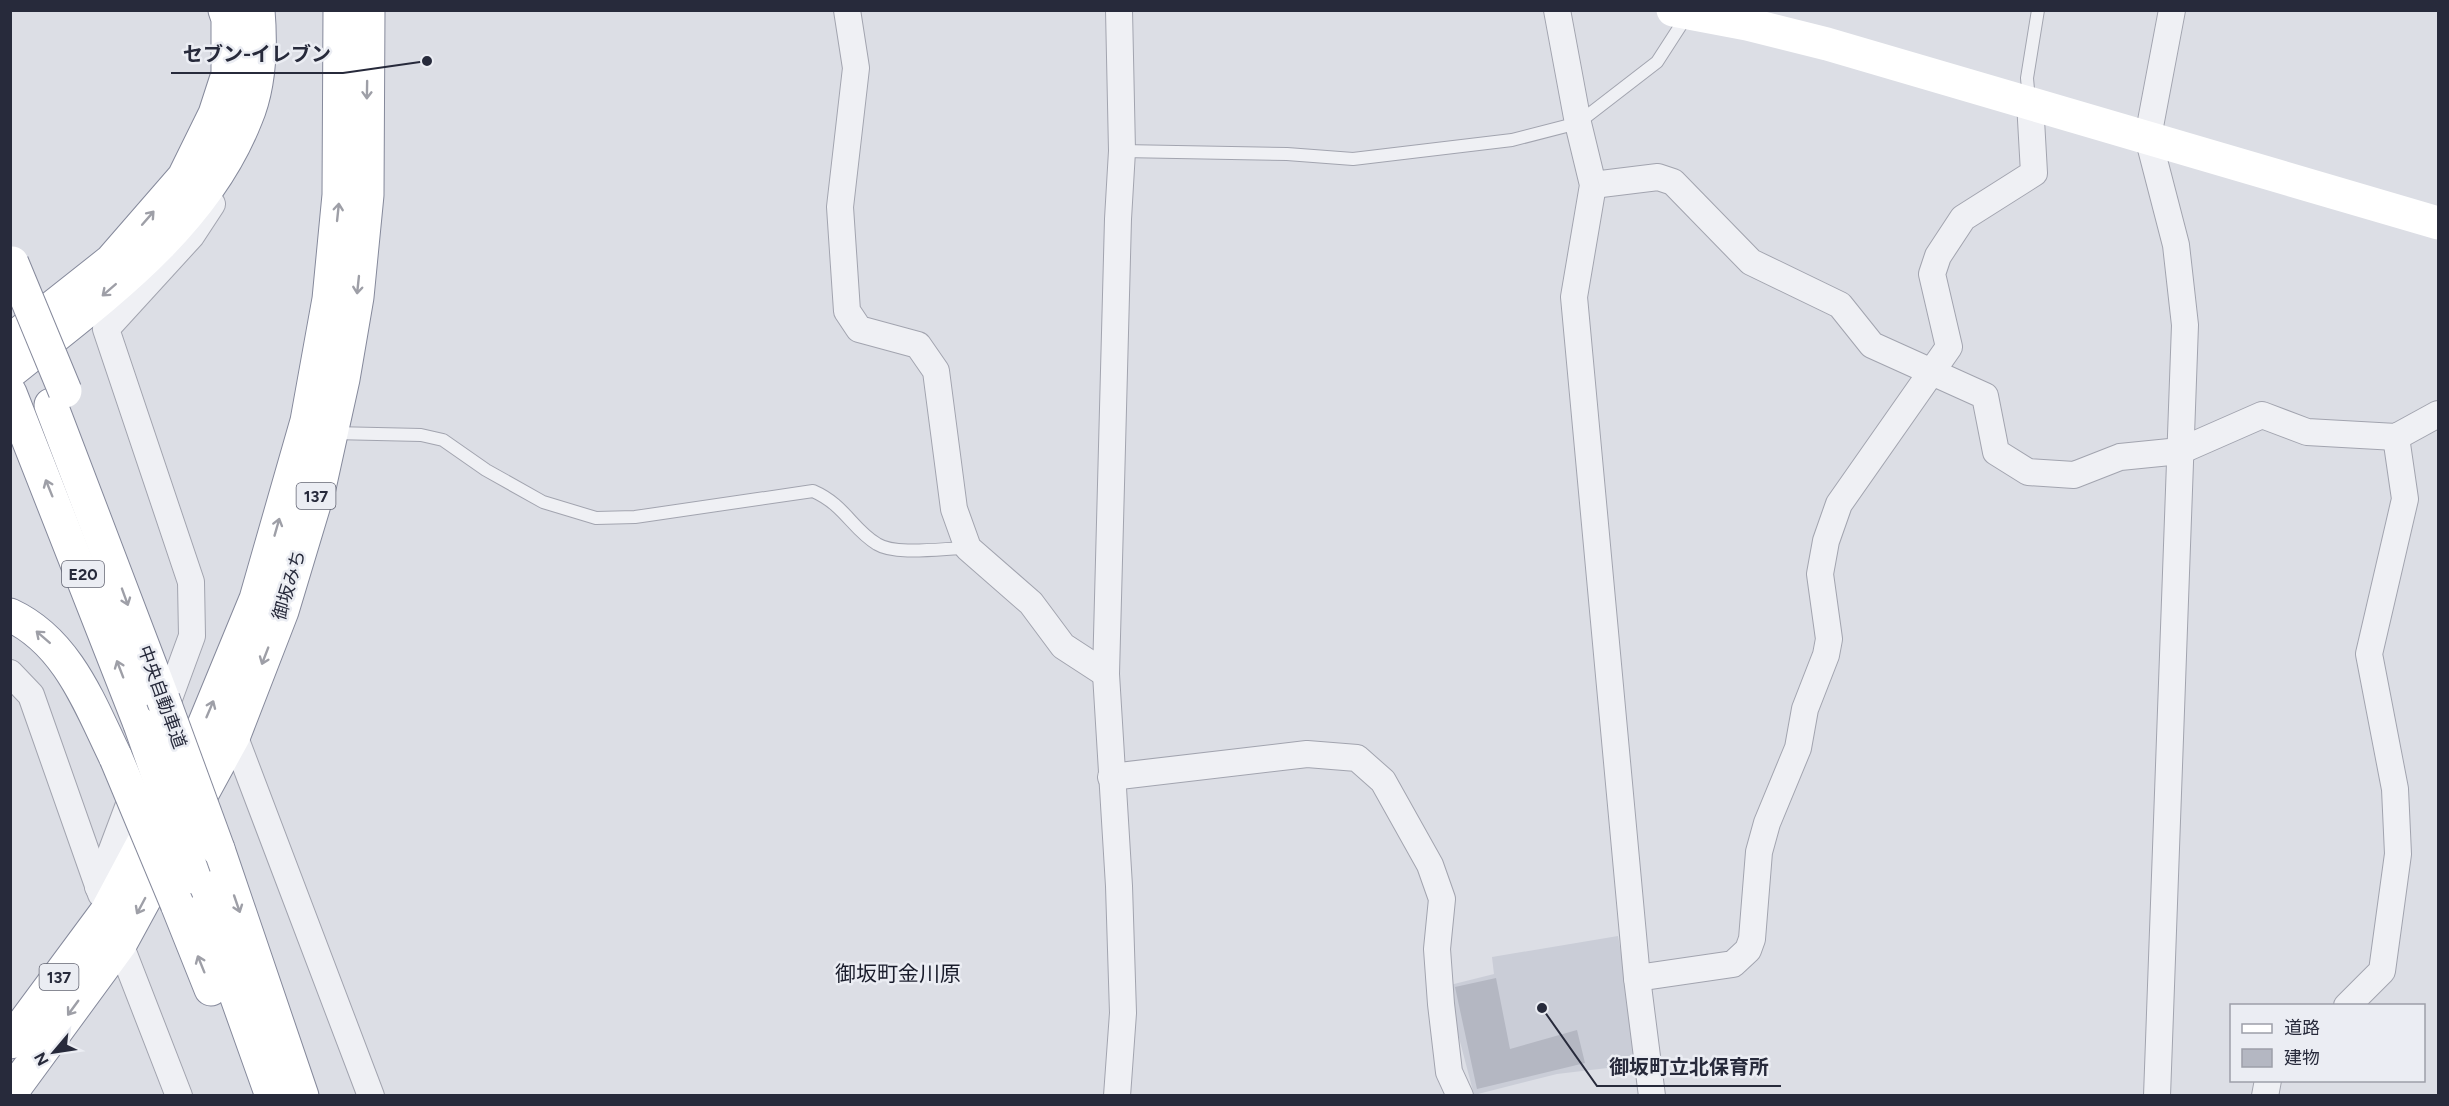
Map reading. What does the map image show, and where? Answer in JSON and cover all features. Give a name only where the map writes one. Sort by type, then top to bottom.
[{"type":"main road","points":[[10,341],[111,261],[184,177],[215,114],[228,75],[228,19],[225,10]]},
{"type":"main road","points":[[10,372],[155,250],[214,182],[247,117],[256,82],[260,40],[258,10]]},
{"type":"main road","name":"御坂みち","points":[[10,1042],[102,899],[197,742],[256,599],[307,421],[329,298],[339,195],[340,10]]},
{"type":"main road","name":"御坂みち","points":[[10,1094],[120,944],[234,735],[282,611],[319,488],[357,297],[367,195],[368,10]]},
{"type":"main road","points":[[1684,11],[1827,44],[2439,223]]},
{"type":"main road","points":[[11,261],[58,398]]},
{"type":"main road","name":"中央自動車道","points":[[10,303],[58,398],[108,553],[218,849],[302,1095]]},
{"type":"main road","name":"中央自動車道","points":[[10,393],[140,724],[185,891],[272,1095]]},
{"type":"main road","points":[[10,615],[46,639],[69,666],[185,891],[256,1095]]},
{"type":"street","points":[[102,899],[192,636],[191,582],[106,329],[191,236],[239,164],[270,81],[274,10]]},
{"type":"street","points":[[847,10],[856,68],[840,207],[846,311],[859,329],[918,345],[936,371],[954,509],[968,548],[1031,603],[1063,645],[1106,674]]},
{"type":"street","points":[[1117,1095],[1124,1012],[1106,674],[1113,410],[1116,390],[1118,219],[1122,151],[1119,10]]},
{"type":"street","points":[[1557,10],[1578,123],[1593,185],[1574,297],[1637,978],[1652,1095]]},
{"type":"street","points":[[2157,1095],[2185,325],[2176,245],[2148,137],[2172,10]]},
{"type":"street","points":[[1637,978],[1733,964],[1748,950],[1752,939],[1759,852],[1767,823],[1798,748],[1805,709],[1826,655],[1828,639],[1820,574],[1826,541],[1839,504],[1949,347],[1932,274],[1938,256],[1964,218],[2034,173],[2030,102]]},
{"type":"street","points":[[1593,185],[1658,177],[1673,182],[1751,262],[1840,305],[1872,345],[1985,396],[1996,452],[2028,472],[2073,475],[2120,458],[2180,451],[2262,415],[2307,432],[2396,437],[2439,414]]},
{"type":"street","points":[[2348,1004],[2382,971],[2398,854],[2395,789],[2369,654],[2405,499],[2396,437]]},
{"type":"street","points":[[10,673],[31,695],[102,899],[179,1095]]},
{"type":"street","points":[[234,735],[371,1095]]},
{"type":"street","points":[[1111,777],[1307,754],[1357,758],[1383,781],[1430,865],[1442,899],[1437,949],[1441,1004],[1449,1071],[1460,1095]]},
{"type":"lane","points":[[2030,102],[2027,78],[2038,10]]},
{"type":"lane","points":[[1122,151],[1287,154],[1353,159],[1512,140],[1578,123],[1657,62],[1684,11]]},
{"type":"lane","points":[[331,432],[421,435],[443,440],[486,470],[543,502],[596,518],[635,517],[813,491],[832,499],[876,544],[891,550],[968,548]]},
{"type":"shaded area","points":[[1618,936],[1641,1064],[1557,1074],[1474,1095],[1457,1030],[1450,985],[1494,974],[1492,957]]},
{"type":"building","points":[[1496,978],[1510,1049],[1577,1030],[1585,1063],[1477,1089],[1455,987]]},
{"type":"place","name":"セブン-イレブン","points":[[427,61]]},
{"type":"place","name":"御坂町立北保育所","points":[[1542,1008]]},
{"type":"district","name":"御坂町金川原","points":[[898,974]]}]
